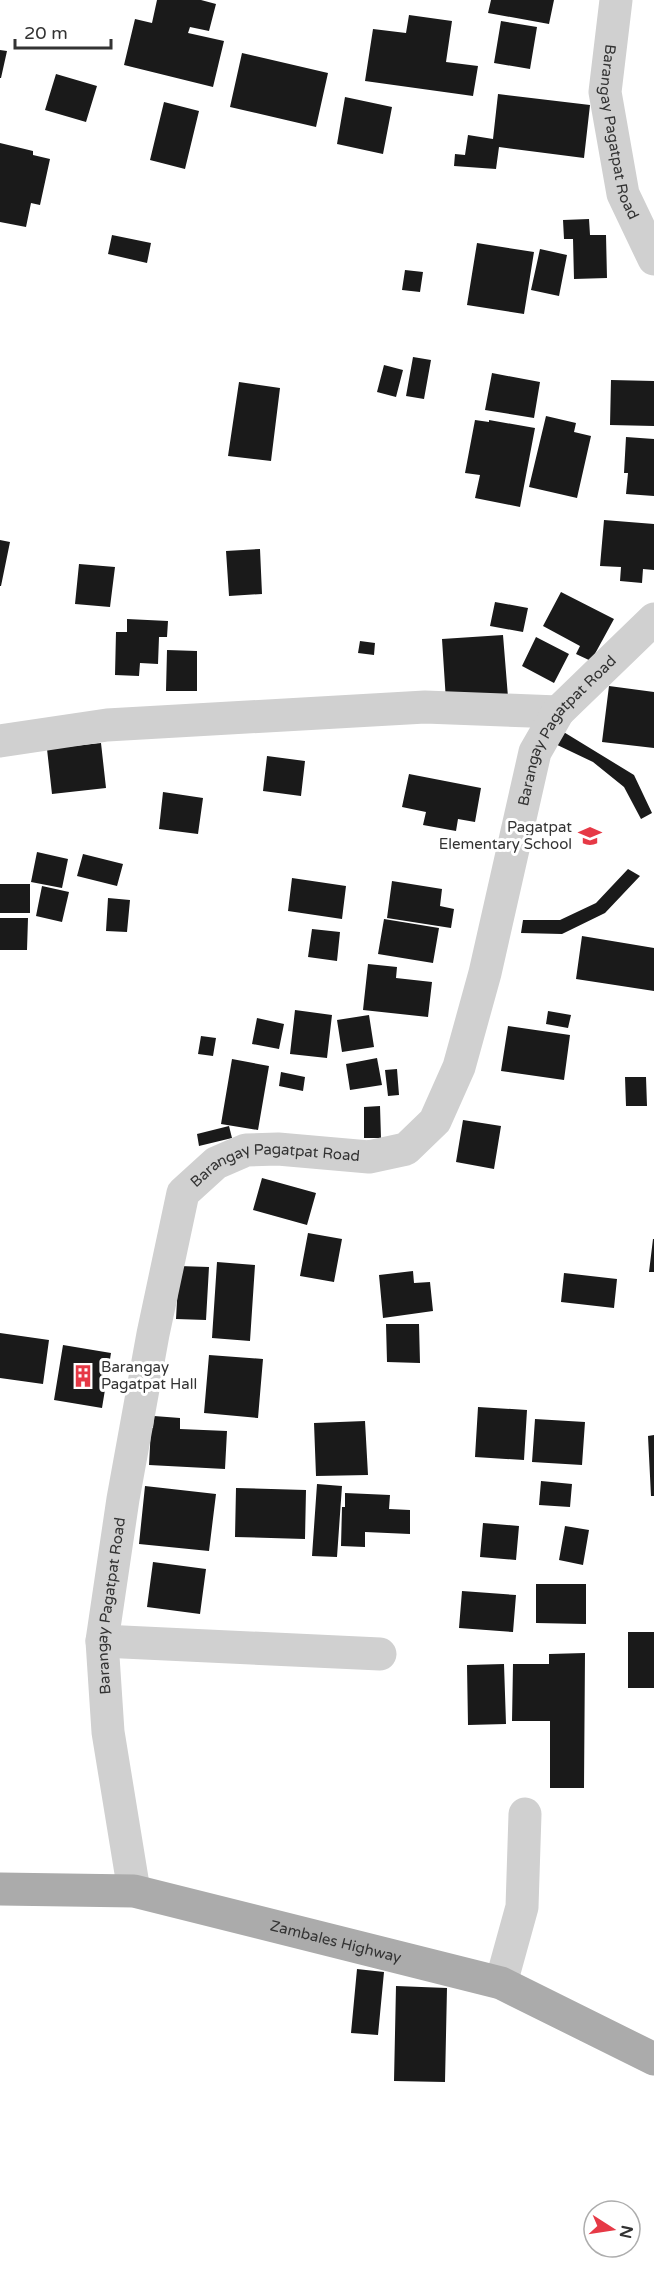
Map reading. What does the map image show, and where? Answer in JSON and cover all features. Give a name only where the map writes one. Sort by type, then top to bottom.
[{"type":"main road","name":"Zambales Highway","points":[[0,1888],[134,1891],[501,1983],[654,2059]]},
{"type":"street","name":"Barangay Pagatpat Road","points":[[616,0],[605,92],[623,194],[654,259]]},
{"type":"street","name":"Barangay Pagatpat Road","points":[[134,1891],[108,1732],[102,1641],[123,1499],[146,1369],[183,1193],[216,1163],[246,1150],[279,1149],[369,1157],[406,1149],[435,1120],[459,1067],[484,973],[535,752],[558,712],[640,646],[654,619]]},
{"type":"street","points":[[0,741],[107,725],[425,707],[558,712]]},
{"type":"street","points":[[102,1641],[380,1654]]},
{"type":"street","points":[[501,1983],[522,1907],[525,1814]]},
{"type":"building","points":[[157,0],[201,0],[216,4],[209,31],[190,27],[188,33],[224,41],[213,87],[124,65],[135,19],[152,23]]},
{"type":"building","points":[[491,0],[554,0],[549,24],[488,13]]},
{"type":"building","points":[[409,15],[452,21],[446,62],[478,66],[473,96],[365,81],[373,29],[406,33]]},
{"type":"building","points":[[501,21],[537,27],[530,69],[494,63]]},
{"type":"building","points":[[0,50],[7,51],[1,78],[0,78]]},
{"type":"building","points":[[242,53],[328,73],[316,127],[230,107]]},
{"type":"building","points":[[56,74],[97,86],[86,122],[45,110]]},
{"type":"building","points":[[498,94],[590,105],[584,158],[499,147],[496,169],[454,166],[455,154],[465,155],[468,135],[493,139]]},
{"type":"building","points":[[345,97],[392,107],[383,154],[337,144]]},
{"type":"building","points":[[164,102],[199,111],[185,169],[150,160]]},
{"type":"building","points":[[0,143],[33,151],[33,155],[50,159],[40,205],[31,203],[26,227],[0,222]]},
{"type":"building","points":[[589,219],[590,235],[606,235],[607,278],[574,279],[573,239],[564,239],[563,220]]},
{"type":"building","points":[[112,235],[151,243],[147,263],[108,254]]},
{"type":"building","points":[[477,243],[534,252],[524,314],[467,305]]},
{"type":"building","points":[[540,249],[567,255],[559,296],[531,290]]},
{"type":"building","points":[[405,270],[423,272],[420,292],[402,290]]},
{"type":"building","points":[[413,357],[431,360],[424,399],[406,396]]},
{"type":"building","points":[[384,365],[403,370],[396,397],[377,392]]},
{"type":"building","points":[[492,373],[540,382],[534,418],[485,410]]},
{"type":"building","points":[[611,380],[654,381],[654,426],[610,425]]},
{"type":"building","points":[[239,382],[280,388],[271,461],[228,456]]},
{"type":"building","points":[[546,416],[576,423],[574,432],[591,436],[577,498],[529,487]]},
{"type":"building","points":[[475,420],[489,422],[489,420],[535,428],[520,507],[475,498],[480,475],[465,473]]},
{"type":"building","points":[[626,437],[654,439],[654,496],[626,494],[628,473],[624,473]]},
{"type":"building","points":[[604,520],[654,524],[654,570],[643,569],[642,583],[620,581],[621,567],[600,566]]},
{"type":"building","points":[[0,540],[10,542],[1,586],[0,586]]},
{"type":"building","points":[[260,549],[262,594],[229,596],[226,551]]},
{"type":"building","points":[[79,564],[115,567],[110,607],[75,604]]},
{"type":"building","points":[[561,592],[614,619],[591,661],[576,654],[580,646],[543,626]]},
{"type":"building","points":[[495,602],[528,608],[523,632],[490,626]]},
{"type":"building","points":[[127,619],[168,621],[167,637],[159,637],[158,664],[140,663],[139,676],[115,675],[116,632],[127,632]]},
{"type":"building","points":[[503,635],[508,697],[446,701],[442,639]]},
{"type":"building","points":[[536,637],[569,654],[554,683],[522,666]]},
{"type":"building","points":[[360,641],[375,643],[374,655],[358,653]]},
{"type":"building","points":[[167,650],[197,651],[197,691],[166,691]]},
{"type":"building","points":[[609,686],[654,692],[654,748],[602,742]]},
{"type":"building","points":[[562,731],[634,775],[652,813],[641,819],[624,787],[593,762],[551,742]]},
{"type":"building","points":[[101,743],[106,788],[52,794],[47,749]]},
{"type":"building","points":[[267,756],[305,761],[301,796],[263,791]]},
{"type":"building","points":[[409,774],[481,788],[475,822],[458,819],[456,831],[423,825],[426,812],[402,807]]},
{"type":"building","points":[[163,792],[203,798],[198,834],[159,829]]},
{"type":"building","points":[[37,852],[68,859],[62,888],[31,882]]},
{"type":"building","points":[[83,854],[123,864],[117,886],[77,876]]},
{"type":"building","points":[[628,869],[640,876],[605,913],[562,934],[521,933],[523,920],[560,920],[596,903]]},
{"type":"building","points":[[292,878],[346,886],[342,919],[288,911]]},
{"type":"building","points":[[392,881],[442,889],[440,906],[454,909],[451,928],[387,918]]},
{"type":"building","points":[[0,884],[30,884],[30,913],[0,913]]},
{"type":"building","points":[[42,886],[69,892],[62,922],[36,916]]},
{"type":"building","points":[[108,898],[130,900],[127,932],[106,931]]},
{"type":"building","points":[[0,918],[28,918],[27,950],[0,950]]},
{"type":"building","points":[[384,919],[439,928],[433,963],[378,954]]},
{"type":"building","points":[[312,929],[340,932],[337,961],[308,957]]},
{"type":"building","points":[[582,936],[654,948],[654,991],[576,979]]},
{"type":"building","points":[[368,964],[397,967],[396,978],[432,982],[428,1017],[363,1010]]},
{"type":"building","points":[[295,1010],[332,1015],[327,1058],[290,1054]]},
{"type":"building","points":[[548,1011],[571,1015],[568,1028],[546,1024]]},
{"type":"building","points":[[369,1015],[374,1047],[342,1052],[337,1020]]},
{"type":"building","points":[[257,1018],[284,1024],[279,1049],[252,1044]]},
{"type":"building","points":[[508,1026],[570,1035],[564,1080],[501,1071]]},
{"type":"building","points":[[201,1036],[216,1038],[213,1056],[198,1054]]},
{"type":"building","points":[[377,1058],[382,1085],[350,1090],[346,1064]]},
{"type":"building","points":[[232,1059],[269,1066],[258,1130],[221,1124]]},
{"type":"building","points":[[397,1069],[399,1095],[388,1096],[385,1070]]},
{"type":"building","points":[[281,1072],[305,1077],[303,1091],[279,1086]]},
{"type":"building","points":[[625,1077],[646,1077],[647,1106],[626,1106]]},
{"type":"building","points":[[380,1106],[381,1138],[364,1138],[364,1107]]},
{"type":"building","points":[[463,1120],[501,1126],[494,1169],[456,1162]]},
{"type":"building","points":[[229,1126],[232,1138],[199,1146],[197,1134]]},
{"type":"building","points":[[262,1178],[316,1193],[307,1225],[253,1210]]},
{"type":"building","points":[[308,1233],[342,1239],[334,1282],[300,1276]]},
{"type":"building","points":[[653,1239],[654,1272],[649,1272]]},
{"type":"building","points":[[217,1262],[255,1265],[250,1341],[212,1338]]},
{"type":"building","points":[[179,1266],[209,1267],[206,1320],[176,1319]]},
{"type":"building","points":[[413,1271],[414,1283],[430,1282],[433,1311],[383,1318],[379,1275]]},
{"type":"building","points":[[564,1273],[617,1279],[614,1308],[561,1302]]},
{"type":"building","points":[[386,1324],[419,1324],[420,1363],[387,1362]]},
{"type":"building","points":[[0,1333],[49,1340],[43,1384],[0,1378]]},
{"type":"building","name":"Barangay Pagatpat Hall","points":[[63,1345],[111,1353],[102,1408],[54,1400]]},
{"type":"building","points":[[209,1355],[263,1359],[258,1418],[204,1413]]},
{"type":"building","points":[[478,1407],[527,1410],[524,1460],[475,1457]]},
{"type":"building","points":[[154,1416],[180,1418],[180,1429],[227,1431],[225,1469],[149,1465]]},
{"type":"building","points":[[535,1419],[585,1422],[582,1465],[532,1462]]},
{"type":"building","points":[[365,1421],[368,1475],[316,1476],[314,1423]]},
{"type":"building","points":[[654,1435],[654,1496],[651,1496],[648,1436]]},
{"type":"building","points":[[541,1481],[572,1484],[570,1507],[539,1505]]},
{"type":"building","points":[[317,1484],[342,1486],[337,1557],[312,1556]]},
{"type":"building","points":[[145,1486],[216,1494],[209,1551],[139,1544]]},
{"type":"building","points":[[236,1488],[306,1490],[305,1539],[235,1537]]},
{"type":"building","points":[[345,1493],[390,1495],[389,1509],[410,1510],[410,1534],[365,1532],[365,1547],[341,1546],[342,1507],[345,1507]]},
{"type":"building","points":[[483,1523],[519,1526],[516,1560],[480,1557]]},
{"type":"building","points":[[565,1526],[589,1530],[583,1565],[559,1560]]},
{"type":"building","points":[[153,1562],[206,1569],[200,1614],[147,1607]]},
{"type":"building","points":[[536,1584],[586,1584],[586,1624],[536,1623]]},
{"type":"building","points":[[462,1591],[516,1595],[513,1632],[459,1628]]},
{"type":"building","points":[[628,1632],[654,1632],[654,1688],[628,1688]]},
{"type":"building","points":[[585,1653],[584,1788],[550,1788],[550,1721],[512,1721],[513,1664],[549,1664],[549,1654]]},
{"type":"building","points":[[504,1664],[506,1724],[468,1725],[467,1665]]},
{"type":"building","points":[[357,1969],[384,1972],[378,2035],[351,2033]]},
{"type":"building","points":[[396,1986],[447,1988],[445,2082],[394,2081]]},
{"type":"place","name":"Pagatpat Elementary School","points":[[590,836]]},
{"type":"place","name":"Barangay Pagatpat Hall","points":[[83,1376]]}]
